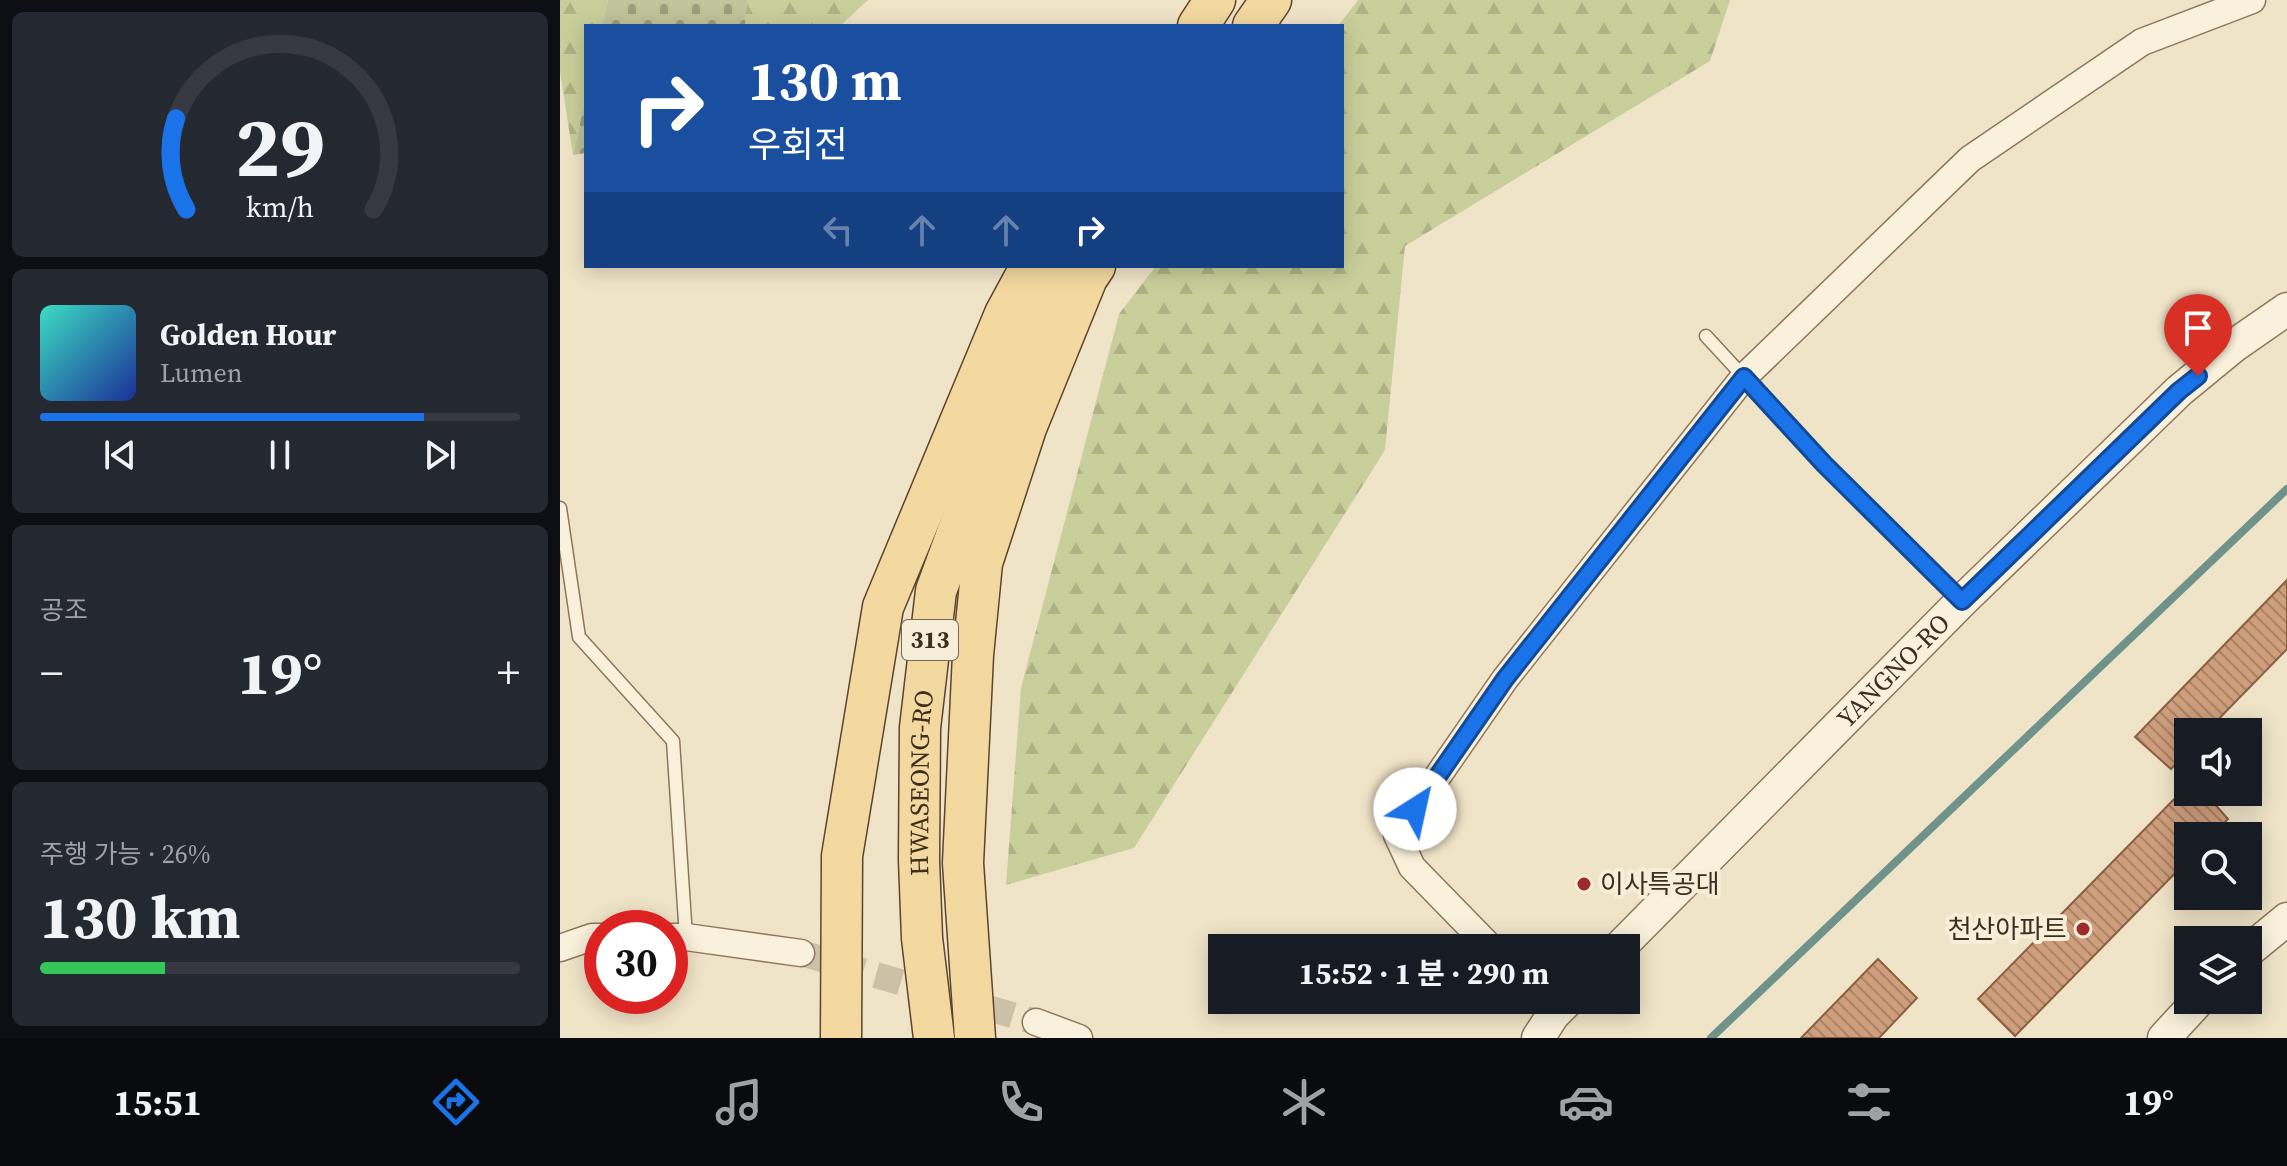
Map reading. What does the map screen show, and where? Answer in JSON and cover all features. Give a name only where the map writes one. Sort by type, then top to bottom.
[{"type":"main road","points":[[1254,24],[1271,0]]},
{"type":"main road","points":[[841,1038],[842,856],[883,607],[1005,314],[1030,268]]},
{"type":"main road","name":"HWASEONG-RO","points":[[934,1038],[922,938],[919,845],[920,728],[936,591],[1036,318],[1064,268]]},
{"type":"main road","name":"HWASEONG-RO","points":[[975,1038],[963,863],[973,655],[982,563],[1026,428],[1094,268]]},
{"type":"street","points":[[1477,934],[1412,867],[1397,835],[1505,679],[1744,377],[1970,159],[2142,42],[2252,0]]},
{"type":"street","name":"YANGNO-RO","points":[[1633,934],[1962,601],[2179,391],[2235,345],[2287,309]]},
{"type":"street","points":[[2262,940],[2287,919]]},
{"type":"street","points":[[688,938],[801,953]]},
{"type":"street","points":[[560,948],[584,940]]},
{"type":"street","points":[[2164,1038],[2186,1014]]},
{"type":"street","points":[[1036,1022],[1079,1038]]},
{"type":"lane","points":[[1706,336],[1824,464],[1962,601]]},
{"type":"lane","points":[[560,508],[579,637],[673,741],[677,910]]},
{"type":"green space","points":[[560,0],[608,0],[602,24],[584,24],[584,106],[573,155],[560,72]]},
{"type":"green space","points":[[608,0],[747,0],[745,24],[602,24]]},
{"type":"green space","points":[[747,0],[868,0],[842,24],[745,24]]},
{"type":"green space","points":[[1358,0],[1730,0],[1710,61],[1405,246],[1385,450],[1134,848],[1006,885],[1021,688],[1119,314],[1154,268],[1344,268],[1344,24],[1340,24]]},
{"type":"green space","points":[[584,106],[584,153],[573,155]]},
{"type":"building","points":[[2287,580],[2287,649],[2220,718],[2174,718],[2174,766],[2171,769],[2135,737]]},
{"type":"building","name":"천산아파트","points":[[2174,799],[2174,806],[2216,806],[2228,819],[2225,822],[2174,822],[2174,874],[2015,1036],[1978,999]]},
{"type":"building","name":"천산아파트","points":[[1878,959],[1917,998],[1879,1038],[1801,1038]]},
{"type":"waterway","points":[[1711,1038],[2287,489]]},
{"type":"tunnel","points":[[801,953],[1036,1022]]},
{"type":"place","name":"이사특공대","points":[[1584,884]]},
{"type":"place","name":"천산아파트","points":[[2083,929]]},
{"type":"route","points":[[1415,809],[1505,679],[1744,377],[1824,464],[1962,601],[2198,376]]}]
